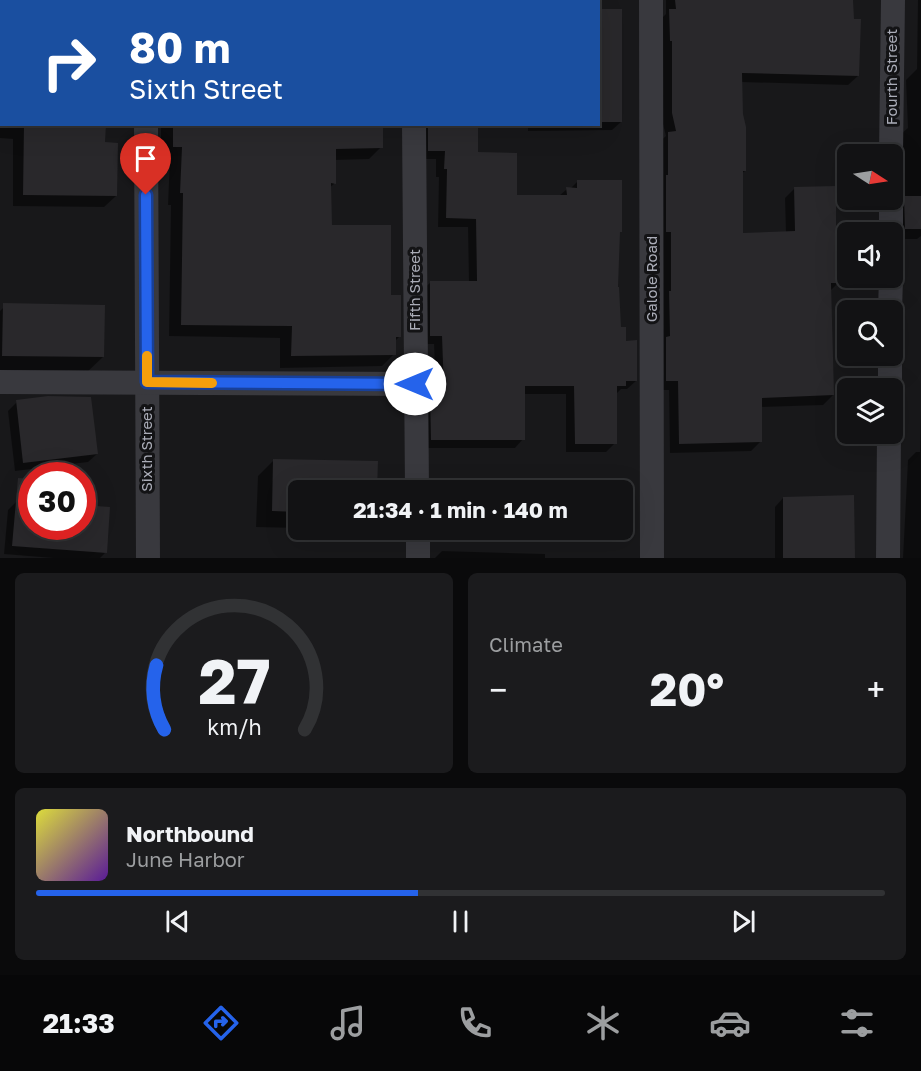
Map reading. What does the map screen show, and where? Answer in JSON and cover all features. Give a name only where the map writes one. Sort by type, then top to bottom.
[{"type":"street","name":"Galole Road","points":[[651,0],[652,558]]},
{"type":"street","name":"Fourth Street","points":[[891,144],[893,0]]},
{"type":"street","name":"Sixth Street","points":[[146,126],[148,558]]},
{"type":"street","name":"Fifth Street","points":[[414,126],[417,480]]},
{"type":"street","points":[[0,382],[415,384]]},
{"type":"street","points":[[888,558],[889,444]]},
{"type":"street","points":[[418,540],[418,558]]},
{"type":"building","points":[[675,0],[853,0],[854,19],[861,19],[859,76],[742,73],[743,114],[746,127],[743,233],[795,231],[794,187],[836,186],[837,283],[831,283],[834,395],[762,398],[762,442],[679,444],[678,381],[666,381],[666,337],[670,336],[671,232],[666,232],[666,175],[668,175],[668,132],[676,131],[672,113],[672,41],[670,41],[669,9],[676,9]]},
{"type":"building","points":[[600,9],[622,9],[622,122],[600,122]]},
{"type":"building","points":[[24,126],[106,126],[105,142],[118,143],[117,196],[23,195]]},
{"type":"building","points":[[173,126],[383,126],[383,148],[336,149],[336,184],[331,183],[332,225],[391,225],[391,295],[401,295],[401,337],[396,337],[396,355],[291,356],[292,326],[181,325],[182,147],[173,147]]},
{"type":"building","points":[[428,126],[478,126],[478,152],[517,153],[517,195],[567,195],[566,187],[577,188],[577,180],[622,180],[622,232],[620,232],[618,287],[621,327],[626,327],[626,341],[637,340],[637,381],[626,381],[626,386],[617,386],[617,444],[575,444],[574,386],[525,386],[525,440],[431,440],[430,391],[444,391],[442,336],[430,336],[430,281],[477,281],[476,219],[446,218],[445,151],[428,151]]},
{"type":"building","points":[[904,196],[921,196],[921,229],[905,229]]},
{"type":"building","points":[[3,303],[105,305],[104,357],[2,356]]},
{"type":"building","points":[[48,396],[91,397],[98,454],[23,462],[16,400]]},
{"type":"building","points":[[273,459],[378,461],[377,480],[288,480],[288,512],[272,511]]},
{"type":"building","points":[[18,478],[18,540],[96,540],[96,506],[110,507],[107,553],[12,546]]},
{"type":"building","points":[[854,495],[855,558],[783,558],[783,497]]},
{"type":"slow traffic","points":[[147,356],[147,382],[212,383]]},
{"type":"route","points":[[146,195],[147,382],[415,384]]}]
